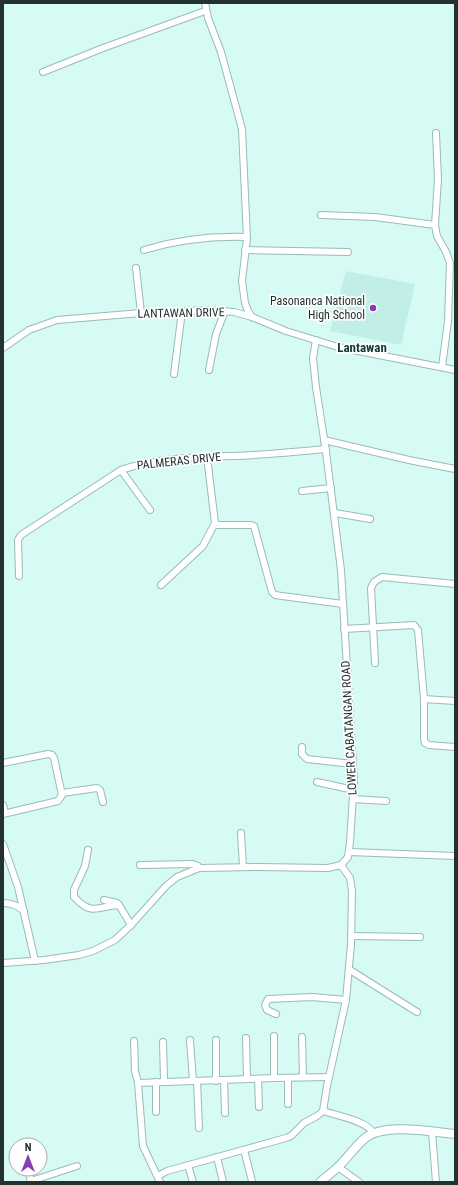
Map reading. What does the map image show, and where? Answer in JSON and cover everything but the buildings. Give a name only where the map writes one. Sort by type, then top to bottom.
[{"type":"main road","points":[[323,1181],[364,1139],[374,1133],[392,1130],[455,1134]]},
{"type":"street","points":[[205,3],[205,11],[221,52],[242,129],[246,237],[242,281],[243,296],[248,311],[252,317]]},
{"type":"street","points":[[43,72],[103,48],[205,11]]},
{"type":"street","points":[[436,133],[438,179],[434,225],[437,236],[450,263],[448,321],[442,367]]},
{"type":"street","points":[[320,215],[375,218],[434,225]]},
{"type":"street","points":[[144,250],[168,244],[220,236],[246,237]]},
{"type":"street","points":[[245,250],[348,252]]},
{"type":"street","points":[[136,268],[141,313]]},
{"type":"street","points":[[174,374],[182,311]]},
{"type":"street","points":[[209,370],[216,334],[225,311]]},
{"type":"street","name":"LANTAWAN DRIVE","points":[[3,348],[29,330],[57,320],[141,313],[225,311],[252,317],[286,332],[360,352],[455,370]]},
{"type":"street","name":"LOWER CABATANGAN ROAD","points":[[316,340],[313,358],[314,369],[335,513],[341,570],[353,764],[354,790],[349,852],[345,861],[341,865]]},
{"type":"street","points":[[324,440],[455,469]]},
{"type":"street","name":"PALMERAS DRIVE","points":[[19,576],[18,540],[21,535],[121,470],[134,466],[207,457],[259,455],[326,449]]},
{"type":"street","points":[[161,586],[203,546],[215,523],[207,457]]},
{"type":"street","points":[[121,470],[150,510]]},
{"type":"street","points":[[302,491],[331,488]]},
{"type":"street","points":[[335,513],[370,519]]},
{"type":"street","points":[[215,523],[216,525],[254,526],[272,592],[275,595],[343,604]]},
{"type":"street","points":[[375,663],[371,588],[374,582],[382,577],[455,584]]},
{"type":"street","points":[[344,629],[416,627],[418,630],[424,699],[424,739],[429,745],[455,746]]},
{"type":"street","points":[[424,699],[455,701]]},
{"type":"street","points":[[302,747],[302,754],[307,759],[353,764]]},
{"type":"street","points":[[3,763],[48,754],[52,755],[62,793],[61,798],[58,801],[4,814],[3,805]]},
{"type":"street","points":[[317,782],[354,790]]},
{"type":"street","points":[[62,793],[97,788],[100,790],[103,802]]},
{"type":"street","points":[[353,799],[386,801]]},
{"type":"street","points":[[241,833],[243,867]]},
{"type":"street","points":[[3,844],[18,887],[35,961]]},
{"type":"street","points":[[88,850],[85,866],[74,890],[74,897],[89,909],[94,910],[119,905]]},
{"type":"street","points":[[349,852],[455,856]]},
{"type":"street","points":[[140,865],[192,864],[198,866],[199,868]]},
{"type":"street","points":[[3,963],[35,961],[79,955],[93,951],[115,940],[131,925],[166,886],[177,877],[199,868],[328,868],[341,865],[351,882],[350,970],[344,1014],[329,1077],[323,1111],[304,1123],[291,1136],[168,1171],[159,1179],[143,1146],[138,1083],[135,1071],[134,1041]]},
{"type":"street","points":[[104,900],[117,903],[131,925]]},
{"type":"street","points":[[3,903],[10,903],[24,911]]},
{"type":"street","points":[[351,936],[420,937]]},
{"type":"street","points":[[350,970],[417,1012]]},
{"type":"street","points":[[276,1014],[267,1010],[265,1005],[268,999],[312,997],[346,1000]]},
{"type":"street","points":[[274,1036],[274,1078]]},
{"type":"street","points":[[302,1037],[303,1077]]},
{"type":"street","points":[[246,1038],[247,1079]]},
{"type":"street","points":[[190,1040],[199,1128]]},
{"type":"street","points":[[216,1040],[216,1081]]},
{"type":"street","points":[[163,1042],[164,1081]]},
{"type":"street","points":[[138,1083],[329,1077]]},
{"type":"street","points":[[288,1078],[288,1104]]},
{"type":"street","points":[[258,1079],[259,1107]]},
{"type":"street","points":[[224,1080],[225,1113]]},
{"type":"street","points":[[156,1082],[156,1112]]},
{"type":"street","points":[[323,1111],[363,1124],[371,1128],[374,1133]]},
{"type":"street","points":[[432,1132],[436,1182]]},
{"type":"street","points":[[244,1150],[252,1181]]},
{"type":"street","points":[[217,1157],[223,1182]]},
{"type":"street","points":[[31,1181],[77,1166]]},
{"type":"street","points":[[188,1166],[193,1182]]},
{"type":"street","points":[[338,1167],[358,1182]]},
{"type":"shaded area","name":"Pasonanca National High School","points":[[346,271],[415,284],[401,345],[330,331]]},
{"type":"place","name":"Pasonanca National High School","points":[[373,308]]},
{"type":"district","name":"Lantawan","points":[[362,347]]}]
